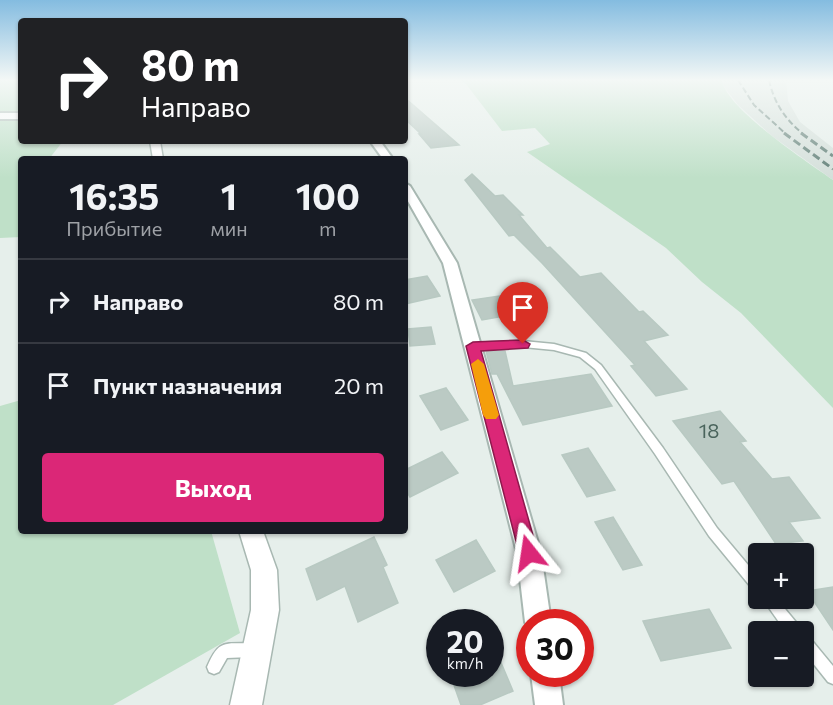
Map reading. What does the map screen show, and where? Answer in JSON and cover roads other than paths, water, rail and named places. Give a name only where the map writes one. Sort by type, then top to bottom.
[{"type":"street","points":[[0,116],[18,116]]},
{"type":"street","points":[[408,191],[450,263],[529,553],[536,609]]},
{"type":"street","points":[[246,705],[265,610],[264,570],[252,534]]},
{"type":"street","points":[[547,687],[549,705]]},
{"type":"lane","points":[[473,346],[523,344],[554,347],[583,355],[598,367],[659,451],[713,532],[748,575]]},
{"type":"lane","points":[[777,609],[786,621]]},
{"type":"lane","points":[[214,667],[223,651],[258,650]]},
{"type":"lane","points":[[814,654],[833,677]]},
{"type":"railway","points":[[763,113],[786,134]]},
{"type":"railway","points":[[783,113],[803,134]]},
{"type":"railway","points":[[784,133],[833,169]]},
{"type":"railway","points":[[801,133],[833,156]]}]
